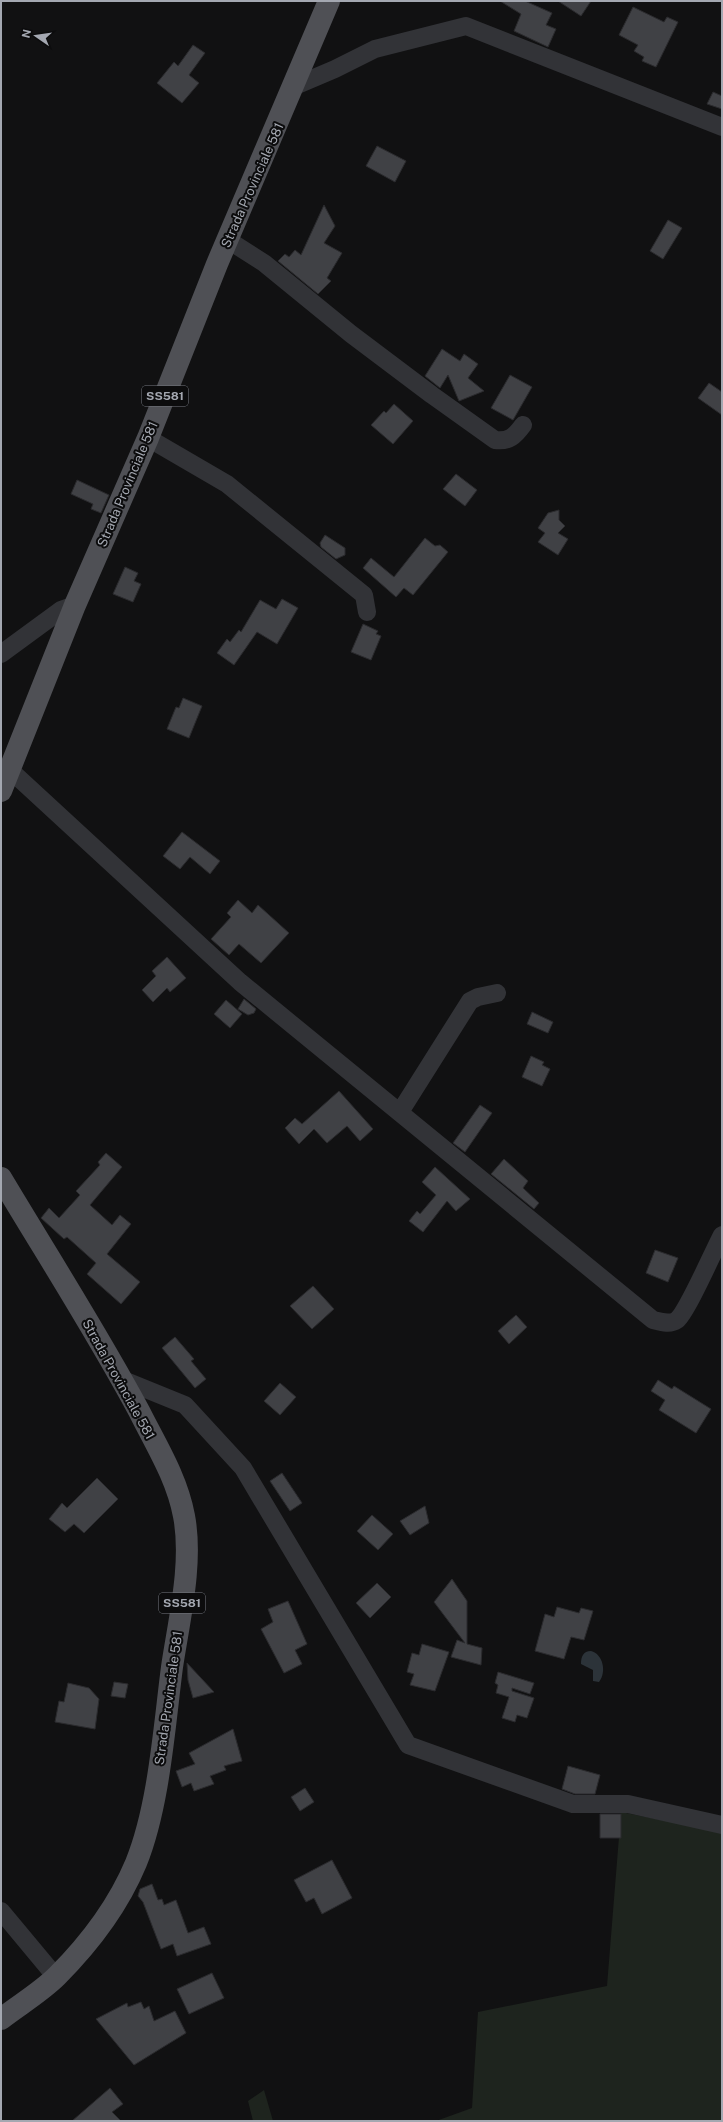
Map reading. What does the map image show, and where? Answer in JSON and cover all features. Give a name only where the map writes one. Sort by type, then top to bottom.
[{"type":"main road","name":"Strada Provinciale 581","points":[[1,791],[75,604],[148,438],[228,240],[330,1]]},
{"type":"main road","name":"Strada Provinciale 581","points":[[1,1178],[122,1379],[169,1468],[184,1516],[186,1551],[182,1601],[155,1789],[147,1826],[136,1862],[119,1896],[97,1931],[56,1978],[1,2019]]},
{"type":"street","points":[[295,86],[335,69],[375,49],[466,26],[722,127]]},
{"type":"street","points":[[228,240],[264,263],[351,334],[495,440],[504,441],[511,438],[524,425]]},
{"type":"street","points":[[148,438],[227,484],[364,595],[367,612]]},
{"type":"street","points":[[1,654],[61,610],[75,604]]},
{"type":"street","points":[[10,770],[240,982],[653,1320],[665,1323],[677,1320],[685,1308],[722,1234]]},
{"type":"street","points":[[400,1112],[470,1002],[478,997],[497,993]]},
{"type":"street","points":[[122,1379],[185,1405],[242,1468],[408,1745],[573,1804],[628,1804],[722,1825]]},
{"type":"street","points":[[1,1911],[56,1978]]},
{"type":"shaded area","points":[[591,1651],[601,1659],[603,1673],[599,1682],[593,1681],[593,1670],[581,1664],[583,1655],[586,1652]]},
{"type":"shaded area","points":[[621,1812],[722,1832],[722,2121],[436,2121],[472,2108],[478,2012],[607,1986]]},
{"type":"shaded area","points":[[264,2090],[273,2121],[253,2121],[248,2101]]},
{"type":"building","points":[[500,1],[525,1],[552,13],[546,25],[556,29],[548,47],[514,31],[521,14]]},
{"type":"building","points":[[558,1],[591,1],[581,16]]},
{"type":"building","points":[[633,7],[664,22],[667,17],[678,22],[656,67],[642,61],[644,57],[634,51],[638,45],[619,35]]},
{"type":"building","points":[[193,45],[205,53],[189,75],[199,83],[182,103],[157,83],[174,62],[178,66]]},
{"type":"building","points":[[713,92],[722,96],[722,109],[707,104]]},
{"type":"building","points":[[377,146],[406,161],[395,182],[366,166]]},
{"type":"building","points":[[324,205],[335,226],[324,243],[342,253],[327,278],[331,281],[318,294],[278,261],[285,254],[289,257],[295,250],[301,255]]},
{"type":"building","points":[[668,220],[682,228],[663,259],[650,251]]},
{"type":"building","points":[[442,349],[460,361],[464,354],[478,364],[468,378],[484,391],[459,401],[448,375],[440,388],[425,376]]},
{"type":"building","points":[[510,375],[532,387],[513,420],[491,408]]},
{"type":"building","points":[[709,383],[722,392],[722,415],[698,398]]},
{"type":"building","points":[[394,404],[413,421],[393,444],[371,425],[384,411],[386,413]]},
{"type":"building","points":[[456,474],[477,490],[465,506],[443,489]]},
{"type":"building","points":[[77,480],[109,495],[101,513],[91,509],[93,504],[71,494]]},
{"type":"building","points":[[559,510],[559,520],[565,526],[558,533],[568,539],[558,555],[538,542],[545,533],[538,528],[548,513]]},
{"type":"building","points":[[325,535],[345,548],[345,555],[336,559],[321,547],[320,543]]},
{"type":"building","points":[[425,538],[435,546],[440,545],[448,552],[413,595],[404,588],[396,597],[363,568],[371,558],[394,577]]},
{"type":"building","points":[[125,567],[138,573],[134,581],[141,584],[133,602],[113,594]]},
{"type":"building","points":[[282,599],[298,608],[277,644],[257,632],[234,665],[217,653],[227,639],[230,642],[239,630],[241,632],[260,600],[276,609]]},
{"type":"building","points":[[363,624],[378,631],[376,634],[381,636],[371,660],[351,652]]},
{"type":"building","points":[[183,698],[202,706],[189,738],[167,729],[176,707],[179,708]]},
{"type":"building","points":[[182,832],[220,861],[210,874],[190,857],[180,869],[163,856]]},
{"type":"building","points":[[238,900],[252,913],[258,905],[289,933],[261,963],[239,944],[229,955],[211,939],[231,917],[227,913]]},
{"type":"building","points":[[167,957],[186,978],[170,992],[167,988],[153,1002],[142,990],[156,976],[152,971]]},
{"type":"building","points":[[244,999],[256,1009],[254,1013],[248,1015],[238,1009]]},
{"type":"building","points":[[226,1000],[242,1014],[230,1028],[214,1014]]},
{"type":"building","points":[[532,1012],[553,1022],[548,1033],[527,1024]]},
{"type":"building","points":[[531,1056],[544,1062],[542,1065],[550,1069],[542,1086],[522,1077]]},
{"type":"building","points":[[339,1091],[373,1129],[360,1141],[347,1126],[327,1143],[314,1129],[299,1144],[285,1128],[295,1118],[302,1124]]},
{"type":"building","points":[[480,1105],[492,1113],[465,1152],[453,1143]]},
{"type":"building","points":[[106,1153],[122,1167],[90,1205],[112,1225],[120,1215],[131,1224],[107,1254],[140,1282],[121,1304],[87,1274],[96,1263],[67,1237],[64,1239],[41,1218],[49,1208],[59,1218],[80,1195],[76,1191],[100,1165],[98,1162]]},
{"type":"building","points":[[504,1159],[528,1181],[523,1188],[539,1203],[534,1209],[491,1174]]},
{"type":"building","points":[[435,1167],[470,1199],[456,1211],[447,1201],[423,1232],[409,1221],[417,1211],[420,1214],[436,1195],[422,1182]]},
{"type":"building","points":[[655,1250],[678,1258],[668,1282],[646,1273]]},
{"type":"building","points":[[313,1286],[334,1309],[312,1329],[290,1306]]},
{"type":"building","points":[[516,1315],[527,1327],[509,1344],[498,1331]]},
{"type":"building","points":[[175,1337],[194,1359],[191,1361],[206,1379],[195,1388],[162,1348]]},
{"type":"building","points":[[658,1380],[672,1389],[674,1386],[711,1409],[696,1433],[659,1410],[665,1400],[651,1391]]},
{"type":"building","points":[[280,1383],[296,1397],[280,1415],[264,1401]]},
{"type":"building","points":[[282,1473],[302,1503],[290,1511],[270,1481]]},
{"type":"building","points":[[97,1478],[118,1499],[84,1533],[74,1524],[65,1532],[49,1519],[62,1503],[67,1508]]},
{"type":"building","points":[[425,1506],[429,1523],[410,1535],[400,1521]]},
{"type":"building","points":[[372,1515],[393,1534],[378,1550],[357,1531]]},
{"type":"building","points":[[452,1579],[467,1601],[467,1644],[482,1648],[481,1665],[451,1657],[457,1640],[465,1643],[434,1602]]},
{"type":"building","points":[[377,1583],[391,1597],[370,1618],[356,1603]]},
{"type":"building","points":[[288,1601],[307,1644],[295,1650],[302,1664],[284,1673],[261,1629],[273,1622],[268,1609]]},
{"type":"building","points":[[557,1607],[579,1613],[581,1608],[593,1611],[584,1640],[571,1637],[564,1659],[535,1651],[545,1614],[554,1617]]},
{"type":"building","points":[[422,1644],[449,1652],[435,1691],[410,1685],[414,1674],[407,1672],[412,1653],[419,1655]]},
{"type":"building","points":[[187,1663],[214,1692],[193,1698],[188,1680]]},
{"type":"building","points":[[498,1672],[534,1683],[530,1694],[512,1688],[512,1691],[534,1698],[527,1718],[517,1715],[515,1722],[502,1718],[509,1697],[496,1693],[498,1685],[495,1683]]},
{"type":"building","points":[[114,1682],[128,1684],[125,1698],[111,1696]]},
{"type":"building","points":[[68,1683],[89,1688],[99,1699],[95,1729],[55,1722],[59,1701],[64,1702]]},
{"type":"building","points":[[233,1729],[242,1761],[224,1766],[226,1770],[210,1776],[214,1784],[194,1791],[191,1783],[182,1787],[176,1771],[195,1764],[189,1753]]},
{"type":"building","points":[[568,1766],[600,1775],[595,1794],[575,1794],[562,1789]]},
{"type":"building","points":[[305,1788],[314,1802],[300,1811],[291,1797]]},
{"type":"building","points":[[600,1814],[621,1814],[621,1838],[600,1838]]},
{"type":"building","points":[[332,1860],[352,1898],[322,1914],[314,1898],[306,1902],[294,1880]]},
{"type":"building","points":[[152,1884],[158,1900],[162,1899],[164,1905],[176,1900],[188,1933],[204,1927],[211,1944],[177,1956],[173,1944],[161,1949],[143,1902],[138,1896],[140,1889]]},
{"type":"building","points":[[212,1973],[224,1998],[189,2014],[177,1989]]},
{"type":"building","points":[[141,2002],[144,2009],[149,2006],[154,2021],[175,2011],[186,2033],[134,2065],[96,2019],[127,2003],[128,2007]]},
{"type":"building","points":[[110,2088],[123,2104],[112,2112],[121,2121],[72,2121]]}]
